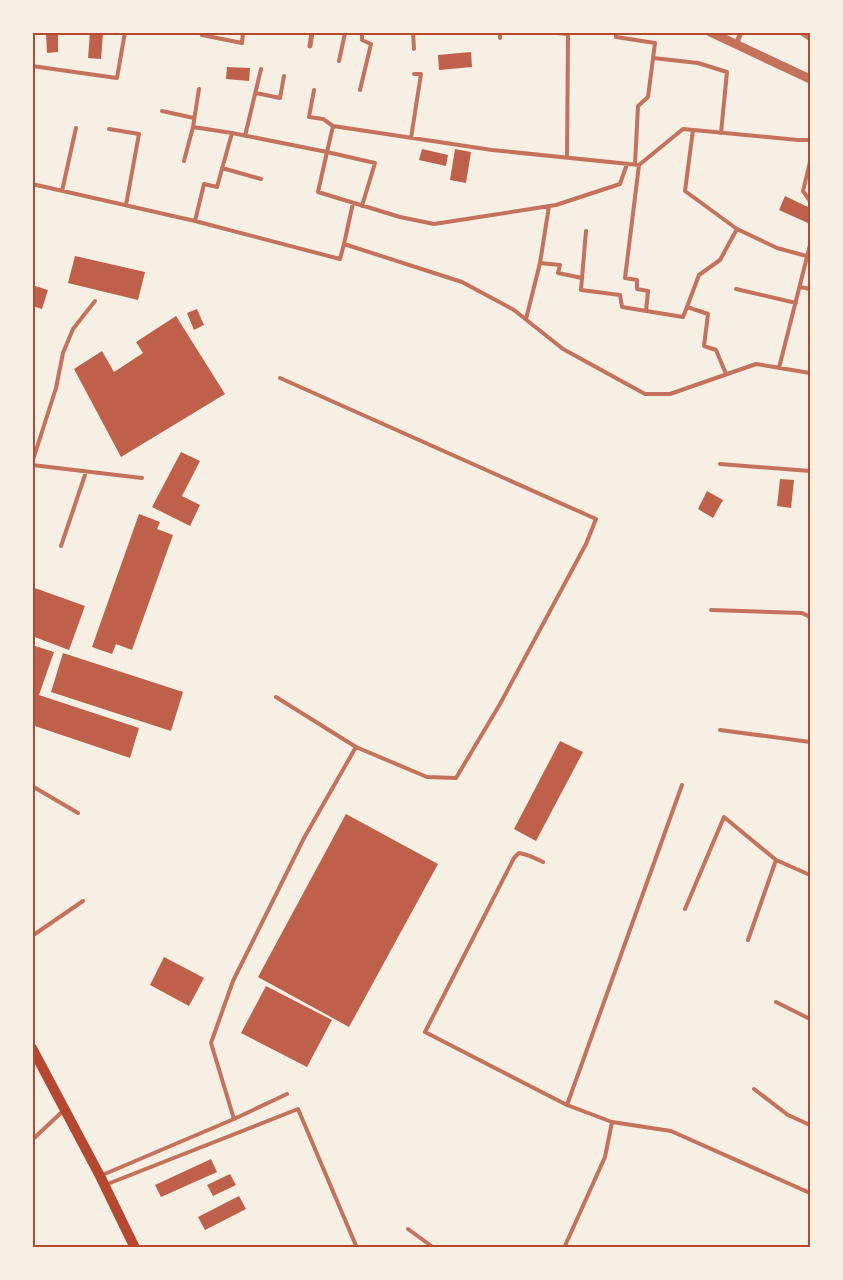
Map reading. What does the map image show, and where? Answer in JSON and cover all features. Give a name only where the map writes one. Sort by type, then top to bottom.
[{"type":"main road","points":[[32,1048],[103,1181],[135,1248]]},
{"type":"street","points":[[310,46],[312,32]]},
{"type":"street","points":[[710,32],[810,79]]},
{"type":"street","points":[[736,45],[741,32]]},
{"type":"street","points":[[804,32],[810,36]]},
{"type":"lane","points":[[32,66],[117,78],[125,32]]},
{"type":"lane","points":[[202,32],[202,35],[242,44],[243,32]]},
{"type":"lane","points":[[338,32],[345,33],[338,61]]},
{"type":"lane","points":[[360,90],[371,44],[362,40],[362,32]]},
{"type":"lane","points":[[413,32],[414,49]]},
{"type":"lane","points":[[546,32],[568,34],[567,157]]},
{"type":"lane","points":[[616,32],[616,37],[655,43],[648,97],[638,106],[637,165],[625,278],[637,280],[637,290],[648,292],[646,311]]},
{"type":"lane","points":[[653,58],[698,63],[727,72],[721,133]]},
{"type":"lane","points":[[245,136],[261,69]]},
{"type":"lane","points":[[411,138],[421,74],[414,74]]},
{"type":"lane","points":[[256,93],[280,98],[284,76]]},
{"type":"lane","points":[[184,161],[193,127],[199,89]]},
{"type":"lane","points":[[314,90],[309,117],[323,119],[332,126],[492,150],[627,164],[637,165],[683,129],[810,140]]},
{"type":"lane","points":[[162,111],[194,118]]},
{"type":"lane","points":[[332,126],[318,192],[400,217],[434,224],[556,205],[620,184],[627,164]]},
{"type":"lane","points":[[193,127],[375,162],[362,206]]},
{"type":"lane","points":[[62,191],[76,128]]},
{"type":"lane","points":[[109,129],[139,134],[126,205]]},
{"type":"lane","points":[[693,130],[686,191],[737,229],[777,248],[809,257]]},
{"type":"lane","points":[[194,222],[204,184],[217,187],[232,133]]},
{"type":"lane","points":[[810,162],[803,191],[810,201]]},
{"type":"lane","points":[[222,168],[261,179]]},
{"type":"lane","points":[[32,184],[126,205],[340,259],[353,203]]},
{"type":"lane","points":[[526,320],[540,263],[549,206]]},
{"type":"lane","points":[[586,231],[581,290],[620,296],[622,307],[683,317],[698,275],[720,260],[737,229]]},
{"type":"lane","points":[[344,244],[462,282],[514,310],[563,349],[645,394],[670,394],[756,364],[810,373]]},
{"type":"lane","points":[[779,368],[809,257],[810,245]]},
{"type":"lane","points":[[540,263],[560,265],[558,273],[582,278]]},
{"type":"lane","points":[[800,287],[810,289]]},
{"type":"lane","points":[[736,289],[796,303]]},
{"type":"lane","points":[[95,301],[73,329],[63,354],[56,388],[32,464],[142,478]]},
{"type":"lane","points":[[687,307],[708,314],[704,346],[716,350],[726,374]]},
{"type":"lane","points":[[276,697],[356,747],[427,777],[456,778],[500,704],[586,544],[596,519],[280,378]]},
{"type":"lane","points":[[720,464],[810,471]]},
{"type":"lane","points":[[61,546],[86,472]]},
{"type":"lane","points":[[711,610],[802,613],[810,617]]},
{"type":"lane","points":[[720,730],[810,742]]},
{"type":"lane","points":[[234,1119],[211,1043],[233,981],[304,838],[356,747]]},
{"type":"lane","points":[[567,1105],[682,784]]},
{"type":"lane","points":[[32,786],[78,813]]},
{"type":"lane","points":[[685,909],[724,817],[776,860],[810,875]]},
{"type":"lane","points":[[543,862],[520,853],[514,858],[425,1032],[567,1105],[612,1122],[671,1131],[810,1194]]},
{"type":"lane","points":[[748,940],[776,860]]},
{"type":"lane","points":[[32,936],[83,901]]},
{"type":"lane","points":[[776,1002],[810,1019]]},
{"type":"lane","points":[[754,1089],[788,1115],[810,1125]]},
{"type":"lane","points":[[103,1181],[287,1094]]},
{"type":"lane","points":[[103,1181],[298,1109],[357,1248]]},
{"type":"lane","points":[[32,1140],[65,1110]]},
{"type":"lane","points":[[564,1248],[605,1156],[612,1122]]},
{"type":"lane","points":[[408,1229],[434,1248]]},
{"type":"building","points":[[46,32],[58,32],[58,52],[47,53]]},
{"type":"building","points":[[90,32],[103,32],[101,59],[88,58]]},
{"type":"building","points":[[471,52],[472,67],[439,70],[438,55]]},
{"type":"building","points":[[227,67],[250,68],[249,81],[226,79]]},
{"type":"building","points":[[422,149],[448,155],[446,166],[419,160]]},
{"type":"building","points":[[455,149],[471,152],[466,183],[450,180]]},
{"type":"building","points":[[785,196],[810,208],[808,223],[779,210]]},
{"type":"building","points":[[75,256],[145,272],[138,300],[68,283]]},
{"type":"building","points":[[32,285],[48,290],[42,309],[32,306]]},
{"type":"building","points":[[197,309],[204,325],[194,330],[187,313]]},
{"type":"building","points":[[176,316],[225,394],[121,457],[74,369],[102,351],[114,372],[143,353],[136,342]]},
{"type":"building","points":[[181,452],[200,461],[182,496],[200,505],[190,526],[152,507]]},
{"type":"building","points":[[780,479],[794,480],[791,508],[777,506]]},
{"type":"building","points":[[707,491],[723,500],[713,518],[698,509]]},
{"type":"building","points":[[139,514],[160,522],[157,529],[173,535],[132,650],[116,644],[112,654],[92,647]]},
{"type":"building","points":[[32,587],[85,606],[69,650],[32,636]]},
{"type":"building","points":[[32,645],[54,652],[39,695],[139,728],[130,758],[32,725]]},
{"type":"building","points":[[63,653],[183,692],[171,731],[51,692]]},
{"type":"building","points":[[560,741],[583,752],[536,841],[514,829]]},
{"type":"building","points":[[346,814],[438,864],[349,1027],[258,977]]},
{"type":"building","points":[[164,957],[204,978],[189,1006],[150,985]]},
{"type":"building","points":[[266,986],[332,1020],[307,1067],[241,1033]]},
{"type":"building","points":[[211,1159],[217,1172],[161,1197],[155,1185]]},
{"type":"building","points":[[230,1174],[236,1185],[213,1196],[207,1185]]},
{"type":"building","points":[[239,1196],[246,1209],[205,1230],[198,1217]]}]
